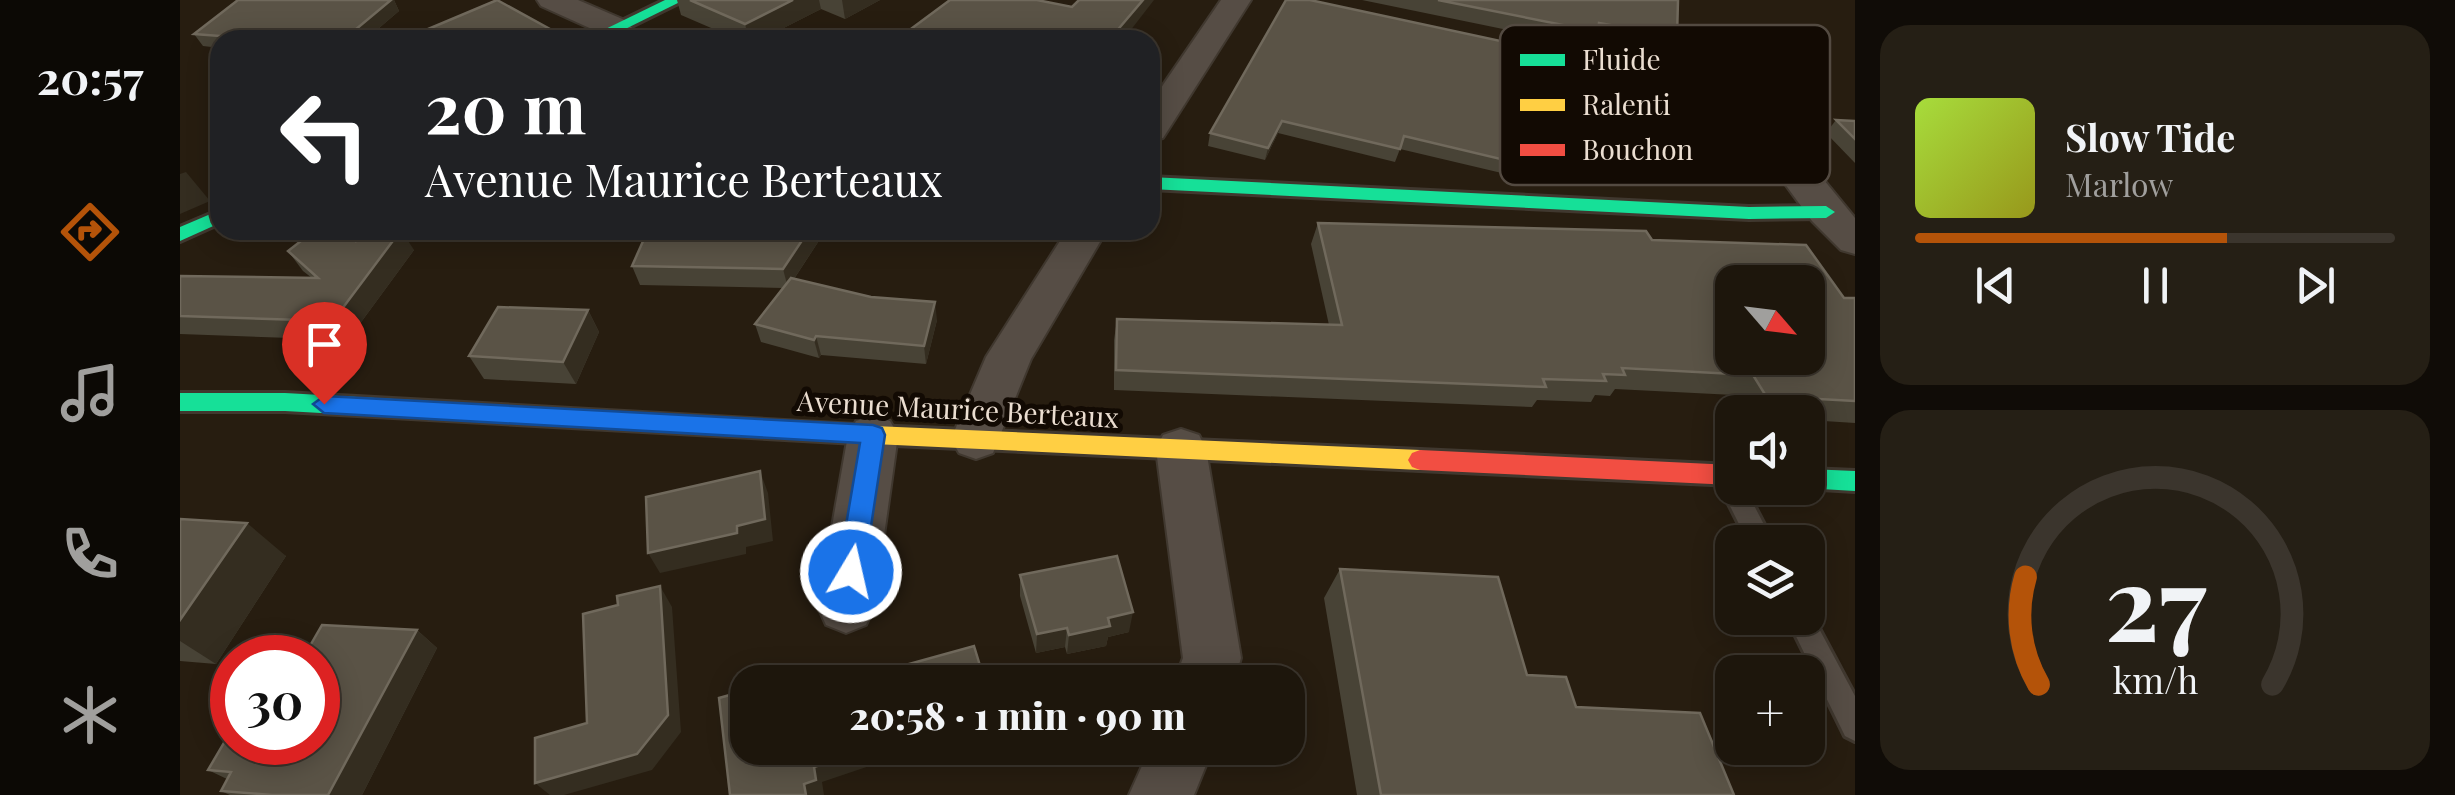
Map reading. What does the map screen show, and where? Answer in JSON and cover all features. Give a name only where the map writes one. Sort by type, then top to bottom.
[{"type":"main road","points":[[613,30],[677,0]]},
{"type":"main road","points":[[1160,185],[1749,213],[1826,212]]},
{"type":"main road","points":[[180,235],[210,221]]},
{"type":"main road","name":"Avenue Maurice Berteaux","points":[[180,402],[285,402],[1715,480]]},
{"type":"main road","points":[[1825,479],[1855,481]]},
{"type":"street","points":[[552,0],[598,30]]},
{"type":"street","points":[[1160,115],[1236,0]]},
{"type":"street","points":[[1492,40],[1500,42]]},
{"type":"street","points":[[1805,185],[1855,241]]},
{"type":"street","points":[[976,439],[1010,357],[1081,240]]},
{"type":"street","points":[[846,607],[873,435]]},
{"type":"street","points":[[1180,449],[1212,658],[1210,665]]},
{"type":"street","points":[[1161,795],[1174,765]]},
{"type":"lane","points":[[1809,635],[1855,726]]},
{"type":"building","points":[[238,0],[391,0],[355,30],[210,30],[210,35],[194,34]]},
{"type":"building","points":[[497,0],[552,30],[426,30]]},
{"type":"building","points":[[690,0],[793,0],[745,24]]},
{"type":"building","points":[[950,0],[1037,0],[1072,7],[1079,0],[1143,0],[1118,30],[910,30]]},
{"type":"building","points":[[1286,0],[1310,0],[1500,41],[1500,159],[1404,136],[1400,149],[1282,121],[1268,148],[1210,133]]},
{"type":"building","points":[[1438,0],[1678,0],[1677,25],[1563,25]]},
{"type":"building","points":[[1836,120],[1855,121],[1855,139]]},
{"type":"building","points":[[1318,223],[1646,231],[1652,240],[1806,245],[1820,265],[1715,265],[1715,373],[1622,368],[1625,375],[1603,374],[1606,381],[1543,379],[1546,387],[1116,370],[1117,319],[1342,325]]},
{"type":"building","points":[[302,240],[394,240],[333,321],[180,316],[180,276],[318,278],[288,251]]},
{"type":"building","points":[[644,240],[802,240],[783,269],[632,266]]},
{"type":"building","points":[[1825,272],[1844,298],[1855,298],[1855,401],[1825,399],[1825,395],[1765,395],[1753,375],[1825,375]]},
{"type":"building","points":[[791,278],[871,297],[935,302],[924,346],[816,336],[814,340],[755,324]]},
{"type":"building","points":[[498,307],[588,310],[563,362],[469,356]]},
{"type":"building","points":[[760,471],[765,519],[737,526],[737,533],[648,553],[646,497]]},
{"type":"building","points":[[180,519],[247,523],[180,620]]},
{"type":"building","points":[[1117,556],[1133,612],[1108,618],[1110,626],[1069,635],[1067,628],[1037,634],[1020,575]]},
{"type":"building","points":[[1340,569],[1498,577],[1527,675],[1566,677],[1576,707],[1700,713],[1715,749],[1715,765],[1722,765],[1734,795],[1381,795]]},
{"type":"building","points":[[660,586],[668,715],[637,754],[535,783],[535,738],[587,723],[583,614],[618,605],[617,596]]},
{"type":"building","points":[[322,625],[417,630],[328,795],[221,791],[231,772],[208,770],[211,765],[340,765],[340,635],[316,635]]},
{"type":"building","points":[[974,646],[980,665],[905,665]]},
{"type":"building","points":[[730,695],[730,765],[820,765],[814,767],[816,780],[804,784],[806,795],[730,795],[719,698]]},
{"type":"traffic: fast","points":[[612,30],[677,0]]},
{"type":"traffic: fast","points":[[1160,184],[1749,213],[1826,212]]},
{"type":"traffic: fast","points":[[180,235],[210,221]]},
{"type":"traffic: fast","points":[[180,402],[285,402],[874,435]]},
{"type":"traffic: fast","points":[[1825,480],[1855,481]]},
{"type":"traffic: slow","points":[[874,435],[1420,460]]},
{"type":"traffic: jam","points":[[1420,460],[1715,474]]},
{"type":"route","points":[[324,404],[873,435],[851,572]]}]
